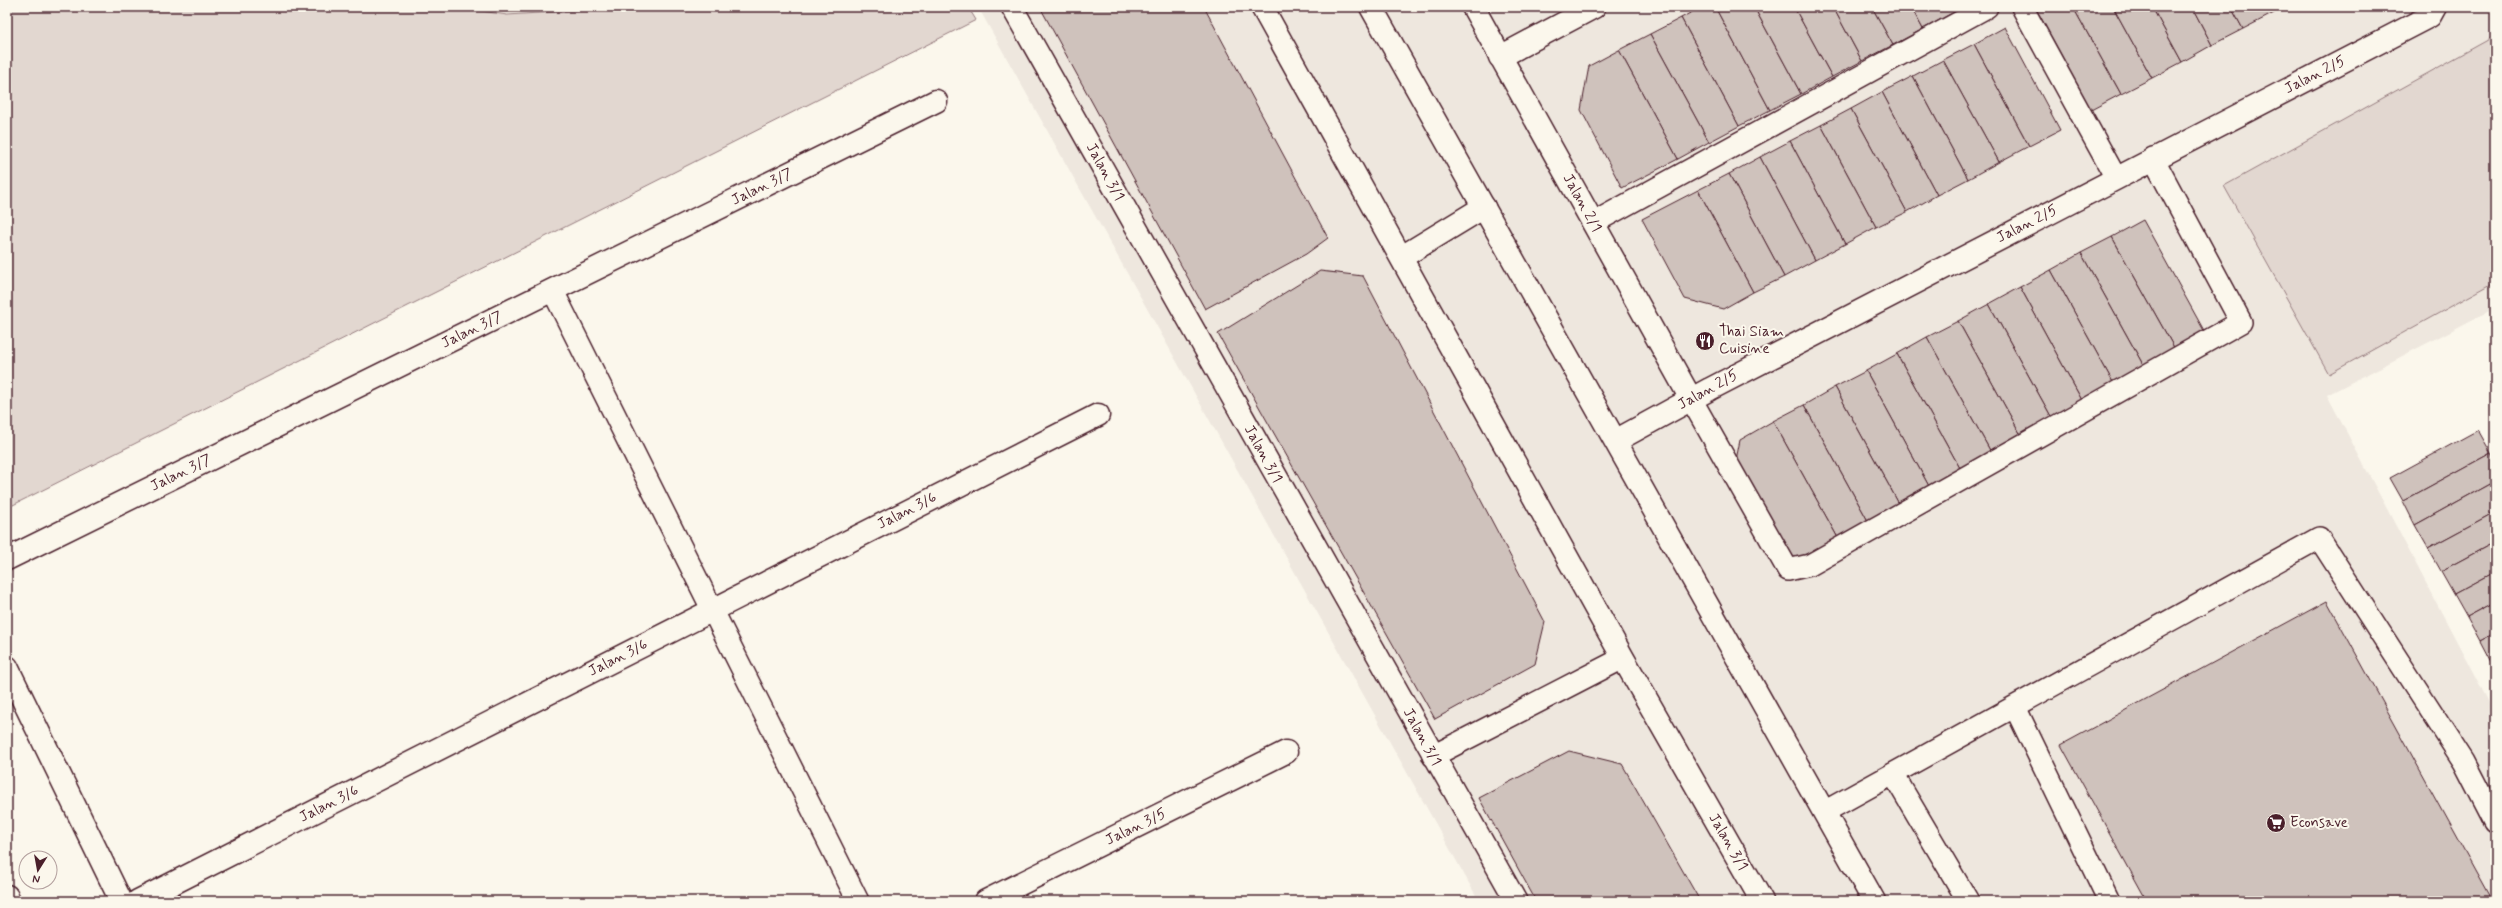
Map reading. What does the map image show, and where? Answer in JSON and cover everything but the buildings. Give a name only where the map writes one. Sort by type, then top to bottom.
[{"type":"street","name":"Jalan 3/1","points":[[1262,7],[1623,658],[1762,901]]},
{"type":"street","points":[[1371,7],[1617,440],[1874,901]]},
{"type":"street","name":"Jalan 2/1","points":[[1473,7],[1691,399]]},
{"type":"street","points":[[1500,57],[1594,7]]},
{"type":"street","name":"Jalan 2/5","points":[[1617,440],[1691,399],[2153,158],[2430,16],[2435,7]]},
{"type":"street","name":"Jalan 3/7","points":[[7,559],[936,101]]},
{"type":"street","points":[[1402,258],[1484,207]]},
{"type":"street","name":"Jalan 3/6","points":[[138,901],[1098,414]]},
{"type":"street","points":[[7,667],[121,901]]},
{"type":"street","name":"Jalan 3/5","points":[[986,901],[1286,752]]},
{"type":"street","points":[[7,896],[9,901]]},
{"type":"lane","name":"Jalan 3/1","points":[[1012,7],[1516,901]]},
{"type":"lane","points":[[1593,223],[1987,7]]},
{"type":"lane","points":[[2022,7],[2116,178]]},
{"type":"lane","points":[[1691,399],[1788,570],[1810,564],[2241,322],[2153,158]]},
{"type":"lane","points":[[553,291],[858,901]]},
{"type":"lane","points":[[1824,812],[2319,538],[2464,762],[2495,822]]},
{"type":"lane","points":[[1433,756],[1623,658]]},
{"type":"lane","points":[[2014,707],[2109,901]]},
{"type":"lane","points":[[1893,774],[1968,901]]},
{"type":"shaded area","points":[[7,7],[456,7],[507,15],[635,7],[968,7],[976,20],[7,508]]},
{"type":"shaded area","points":[[978,7],[2495,7],[2495,308],[2327,395],[2495,714],[2495,901],[1479,901]]},
{"type":"shaded area","points":[[2495,36],[2495,282],[2329,374],[2224,186]]},
{"type":"place","name":"Thai Siam Cuisine","points":[[1705,341]]},
{"type":"place","name":"Econsave","points":[[2276,823]]}]
